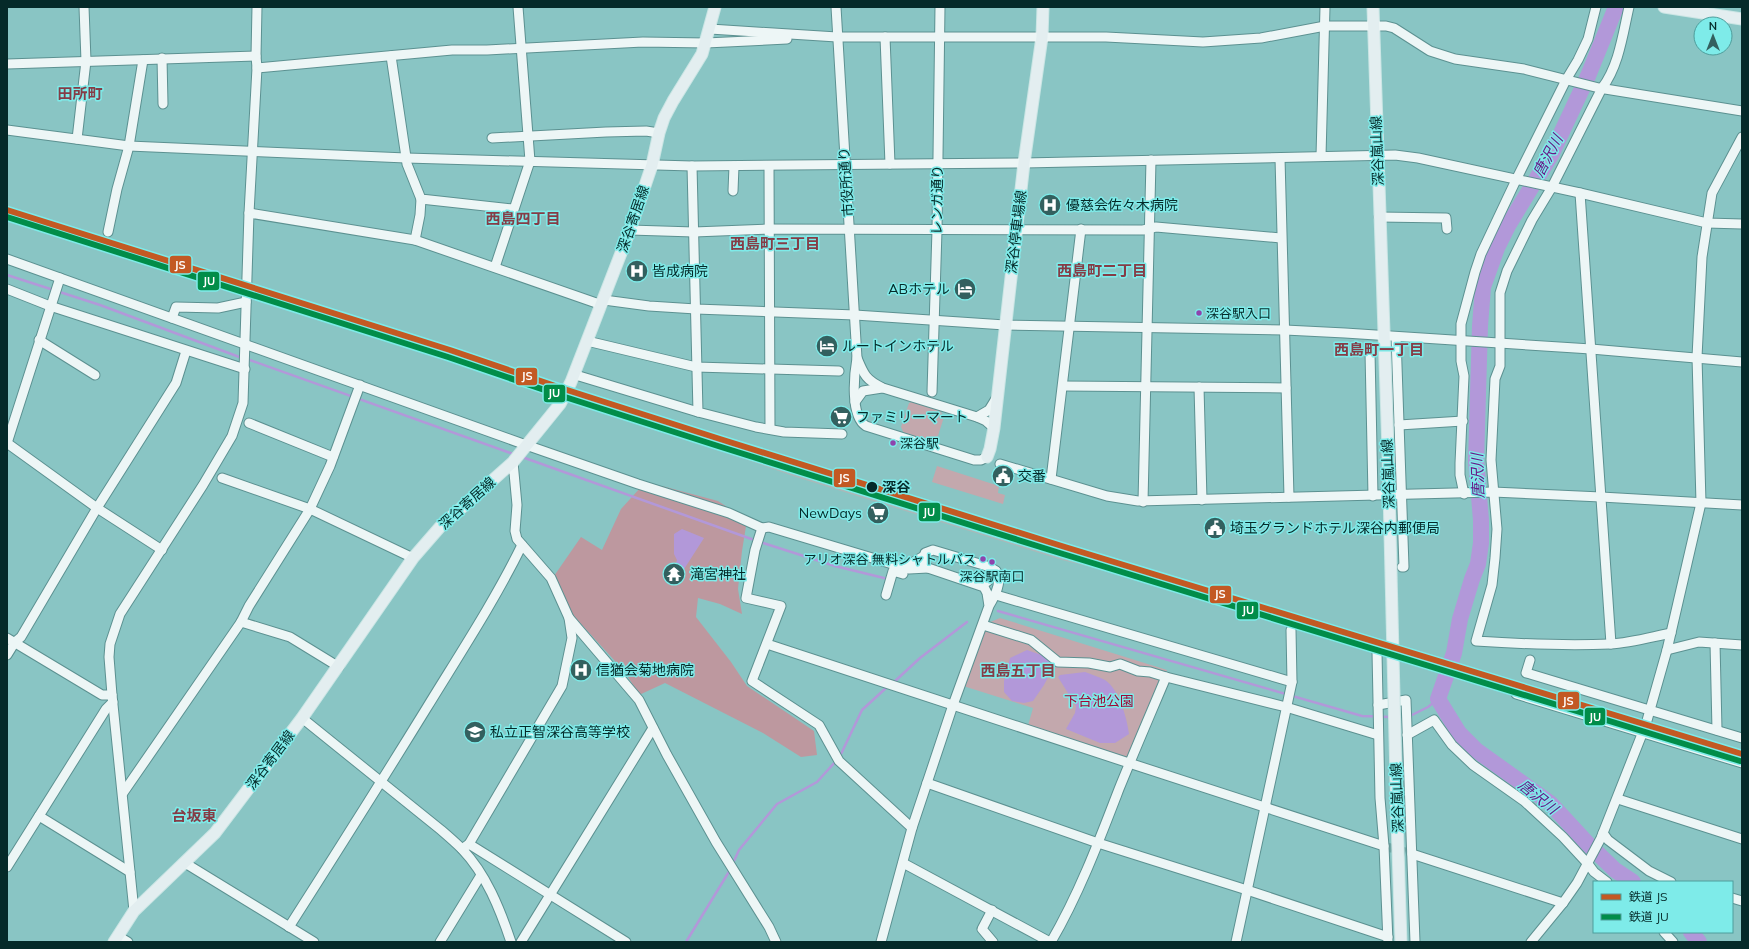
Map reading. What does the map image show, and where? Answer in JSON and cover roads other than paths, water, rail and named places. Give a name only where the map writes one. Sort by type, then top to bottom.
[{"type":"main road","name":"深谷寄居線","points":[[116,939],[134,911],[185,863],[215,832],[302,718],[413,558],[440,527],[513,462],[562,399],[603,302],[630,230],[652,165],[659,133],[673,101],[699,61],[706,43],[716,7]]},
{"type":"main road","name":"深谷停車場線","points":[[987,457],[994,428],[1024,164],[1042,37],[1043,7]]},
{"type":"main road","name":"深谷嵐山線","points":[[1373,7],[1388,450],[1397,819],[1402,942]]},
{"type":"main road","points":[[1664,7],[1717,11],[1742,19]]},
{"type":"street","points":[[77,139],[86,61],[84,7]]},
{"type":"street","points":[[134,911],[112,698],[109,657],[110,644],[120,614],[203,485],[232,436],[244,403],[249,213],[257,68],[257,7]]},
{"type":"street","points":[[495,267],[530,161],[518,7]]},
{"type":"street","name":"市役所通り","points":[[836,7],[857,358]]},
{"type":"street","name":"レンガ通り","points":[[932,392],[933,320],[937,230],[940,7]]},
{"type":"street","points":[[1321,156],[1325,7]]},
{"type":"street","points":[[1466,494],[1460,475],[1464,376],[1461,361],[1463,314],[1481,254],[1588,39],[1596,7]]},
{"type":"street","points":[[1629,7],[1618,52],[1607,80],[1600,88],[1532,220],[1507,272],[1499,301],[1498,343],[1500,366],[1495,379],[1491,460],[1492,492],[1497,529],[1496,558],[1492,585],[1476,641],[1535,645],[1611,644],[1670,633]]},
{"type":"street","points":[[257,68],[452,50],[487,50],[643,42],[706,43],[837,37],[1106,37],[1202,42],[1261,38],[1325,26],[1373,26],[1394,28],[1430,51],[1468,62],[1524,69],[1600,88],[1742,112]]},
{"type":"street","points":[[710,29],[837,37]]},
{"type":"street","points":[[885,37],[890,164]]},
{"type":"street","points":[[7,64],[256,56]]},
{"type":"street","points":[[391,56],[406,158],[421,199],[420,215],[415,240]]},
{"type":"street","points":[[162,58],[163,104]]},
{"type":"street","points":[[108,232],[117,189],[129,146],[143,60]]},
{"type":"street","points":[[7,130],[129,146],[406,158],[692,166],[1024,164],[1280,158],[1377,154],[1418,158],[1549,186],[1707,223],[1742,224]]},
{"type":"street","points":[[492,138],[646,131],[659,133]]},
{"type":"street","points":[[1531,942],[1563,903],[1589,861],[1602,836],[1643,733],[1667,650],[1701,503],[1697,357],[1701,265],[1707,223],[1712,193],[1742,137]]},
{"type":"street","points":[[1280,158],[1289,497]]},
{"type":"street","points":[[1143,502],[1151,160]]},
{"type":"street","points":[[692,166],[698,412]]},
{"type":"street","points":[[733,191],[734,166]]},
{"type":"street","points":[[769,166],[770,429]]},
{"type":"street","points":[[1580,193],[1611,644]]},
{"type":"street","points":[[421,199],[513,209]]},
{"type":"street","points":[[249,213],[415,240],[603,302],[696,309],[855,315],[1005,325],[1285,330],[1591,349],[1742,362]]},
{"type":"street","points":[[1379,217],[1446,218],[1447,229]]},
{"type":"street","points":[[630,230],[694,232],[769,229],[1143,230],[1156,227],[1281,238]]},
{"type":"street","points":[[1051,479],[1081,229]]},
{"type":"street","points":[[7,259],[59,280],[172,318],[245,346],[525,447],[729,513],[762,529],[769,527],[908,569],[928,568],[982,585],[992,599],[1292,683]]},
{"type":"street","points":[[59,280],[7,443],[97,508],[162,550]]},
{"type":"street","points":[[7,289],[186,351],[245,369]]},
{"type":"street","points":[[172,318],[176,307],[218,308],[246,302]]},
{"type":"street","points":[[1396,336],[1404,567],[1402,567]]},
{"type":"street","points":[[39,340],[95,375]]},
{"type":"street","points":[[587,341],[696,367],[839,371]]},
{"type":"street","points":[[11,640],[21,637],[97,508],[176,383],[186,351]]},
{"type":"street","points":[[1370,352],[1373,496]]},
{"type":"street","points":[[857,358],[869,381],[883,388],[978,417],[986,421],[994,428]]},
{"type":"street","points":[[857,358],[854,372],[855,402],[859,419],[866,426],[974,460],[981,460],[987,457]]},
{"type":"street","points":[[579,376],[698,412],[756,427],[784,432],[842,434]]},
{"type":"street","points":[[1063,386],[1286,388]]},
{"type":"street","points":[[123,794],[241,622],[249,606],[310,509],[359,387]]},
{"type":"street","points":[[1199,387],[1202,500]]},
{"type":"street","points":[[855,402],[863,391],[883,388]]},
{"type":"street","points":[[978,417],[989,410],[997,396]]},
{"type":"street","points":[[1399,425],[1463,421]]},
{"type":"street","points":[[249,423],[332,457]]},
{"type":"street","points":[[513,462],[517,506],[515,532],[517,539],[551,578],[570,618],[639,700],[713,836],[770,927],[776,942]]},
{"type":"street","points":[[1000,464],[1117,499],[1143,502],[1289,497],[1402,496],[1492,492],[1742,505]]},
{"type":"street","points":[[222,478],[310,509],[413,558]]},
{"type":"street","points":[[762,529],[755,550],[746,598],[781,606],[752,681],[819,724],[839,761],[912,828]]},
{"type":"street","points":[[289,927],[382,782],[487,610],[505,579],[522,544]]},
{"type":"street","points":[[886,595],[893,571],[903,574],[903,571],[894,569],[898,566],[910,564],[924,556],[927,551],[933,550],[996,570]]},
{"type":"street","points":[[924,556],[924,562],[928,568]]},
{"type":"street","points":[[982,585],[988,581],[996,570]]},
{"type":"street","points":[[881,942],[912,828],[953,705],[999,579],[996,570]]},
{"type":"street","points":[[466,847],[562,686],[572,638],[570,618]]},
{"type":"street","points":[[241,622],[290,637],[338,667]]},
{"type":"street","points":[[983,625],[1031,640],[1058,662],[1089,663],[1110,667],[1120,664],[1138,671],[1150,672],[1286,707],[1378,735]]},
{"type":"street","points":[[1236,942],[1292,683],[1291,630]]},
{"type":"street","points":[[7,655],[11,640]]},
{"type":"street","points":[[11,640],[102,695],[112,698]]},
{"type":"street","points":[[1667,650],[1699,642],[1742,645]]},
{"type":"street","points":[[767,644],[1384,846]]},
{"type":"street","points":[[1715,644],[1717,730]]},
{"type":"street","points":[[927,783],[1098,843],[1247,890],[1388,939],[1384,846],[1380,798],[1377,652]]},
{"type":"street","points":[[1530,660],[1526,673],[1742,738]]},
{"type":"street","points":[[903,863],[1050,942],[1062,923],[1098,843],[1129,763],[1166,677]]},
{"type":"street","points":[[1516,694],[1742,763]]},
{"type":"street","points":[[7,867],[112,698]]},
{"type":"street","points":[[1378,705],[1406,700],[1415,942]]},
{"type":"street","points":[[302,718],[441,830],[466,847],[551,896],[626,942]]},
{"type":"street","points":[[1407,735],[1434,720],[1452,745],[1473,765],[1524,801],[1589,861],[1594,872],[1606,881]]},
{"type":"street","points":[[521,942],[551,896],[653,728]]},
{"type":"street","points":[[1380,798],[1410,804]]},
{"type":"street","points":[[1618,799],[1742,839]]},
{"type":"street","points":[[39,816],[130,872]]},
{"type":"street","points":[[1602,836],[1649,871],[1669,881]]},
{"type":"street","points":[[466,847],[494,897],[511,942]]},
{"type":"street","points":[[1412,854],[1563,903]]},
{"type":"street","points":[[185,863],[311,941]]},
{"type":"street","points":[[440,942],[481,875]]},
{"type":"street","points":[[992,910],[982,929],[993,942]]},
{"type":"street","points":[[1665,933],[1673,942]]},
{"type":"street","points":[[116,939],[128,942]]},
{"type":"waterway","name":"唐沢川","points":[[1616,7],[1588,76],[1551,155],[1509,224],[1497,248],[1483,287],[1480,326],[1476,461],[1481,520],[1481,543],[1478,564],[1460,619],[1454,653],[1438,699],[1459,733],[1476,750],[1550,803],[1587,843],[1615,870],[1632,881]]},
{"type":"waterway","points":[[7,275],[100,305],[242,358]]},
{"type":"waterway","points":[[247,359],[516,455]]},
{"type":"waterway","points":[[522,457],[757,541],[835,566],[888,579]]},
{"type":"waterway","points":[[998,611],[1362,716],[1391,717]]},
{"type":"waterway","points":[[894,682],[920,658],[967,622]]},
{"type":"waterway","points":[[841,754],[862,710],[886,688]]},
{"type":"waterway","points":[[1410,716],[1428,707],[1438,699]]},
{"type":"waterway","points":[[733,863],[739,850],[777,804],[817,782],[836,761]]},
{"type":"waterway","points":[[686,942],[730,870]]},
{"type":"waterway","name":"唐沢川","points":[[1692,933],[1699,942]]},
{"type":"tunnel","points":[[1384,846],[1412,854]]},
{"type":"railway","points":[[450,350],[564,397],[628,417],[794,475],[1063,559],[1217,593]]},
{"type":"rail line","name":"JS","points":[[7,210],[450,350],[567,390],[720,439],[1065,547],[1742,754]]},
{"type":"rail line","name":"JU","points":[[7,217],[448,357],[565,397],[718,446],[1063,554],[1740,761]]},
{"type":"place","name":"優慈会佐々木病院","points":[[1050,205]]},
{"type":"place","name":"皆成病院","points":[[637,271]]},
{"type":"place","name":"ABホテル","points":[[965,289]]},
{"type":"place","name":"深谷駅入口","points":[[1199,313]]},
{"type":"place","name":"ルートインホテル","points":[[827,346]]},
{"type":"place","name":"ファミリーマート","points":[[841,417]]},
{"type":"place","name":"深谷駅","points":[[893,443]]},
{"type":"place","name":"交番","points":[[1003,476]]},
{"type":"place","name":"深谷","points":[[872,487]]},
{"type":"place","name":"NewDays","points":[[878,513]]},
{"type":"place","name":"埼玉グランドホテル深谷内郵便局","points":[[1215,528]]},
{"type":"place","name":"アリオ深谷 無料シャトルバス","points":[[983,559]]},
{"type":"place","name":"深谷駅南口","points":[[992,562]]},
{"type":"place","name":"滝宮神社","points":[[674,574]]},
{"type":"place","name":"信猶会菊地病院","points":[[581,670]]},
{"type":"place","name":"私立正智深谷高等学校","points":[[475,732]]},
{"type":"district","name":"田所町","points":[[80,94]]},
{"type":"district","name":"西島四丁目","points":[[523,219]]},
{"type":"district","name":"西島町三丁目","points":[[775,244]]},
{"type":"district","name":"西島町二丁目","points":[[1102,271]]},
{"type":"district","name":"西島町一丁目","points":[[1379,350]]},
{"type":"district","name":"西島五丁目","points":[[1018,671]]},
{"type":"district","name":"台坂東","points":[[194,816]]},
{"type":"park label","name":"下台池公園","points":[[1099,701]]}]
